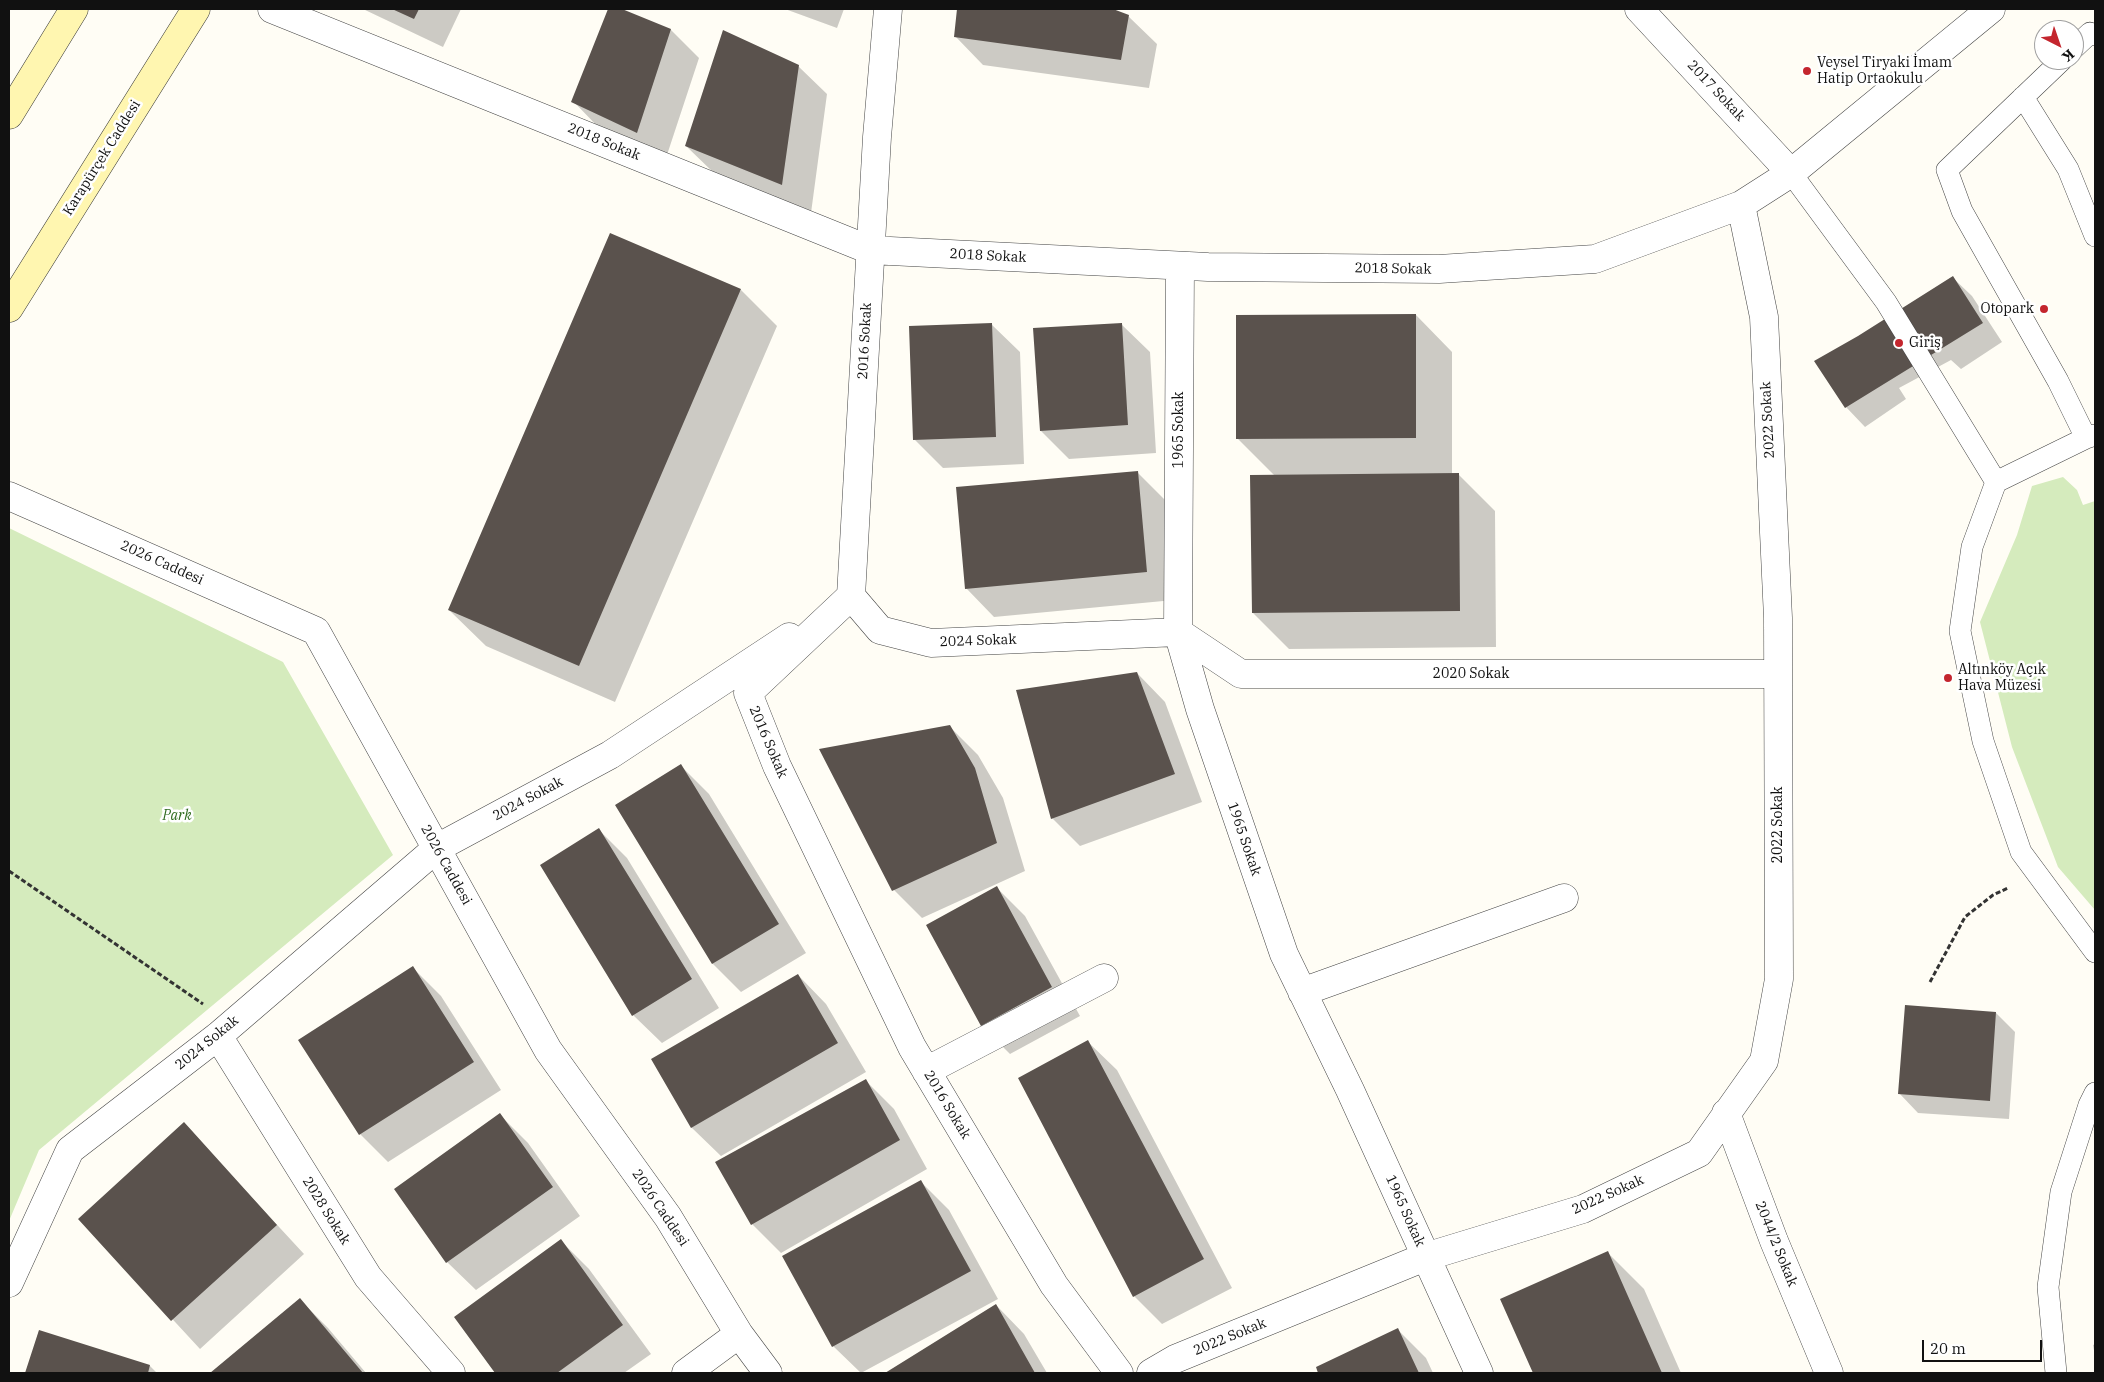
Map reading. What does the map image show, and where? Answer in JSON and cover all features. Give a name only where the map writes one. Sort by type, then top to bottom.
[{"type":"main road","points":[[9,116],[74,9]]},
{"type":"main road","name":"Karapürçek Caddesi","points":[[9,308],[196,9]]},
{"type":"street","name":"2018 Sokak","points":[[272,9],[870,250],[1180,266],[1439,270],[1595,259],[1740,205]]},
{"type":"street","name":"2016 Sokak","points":[[888,9],[870,250],[851,596],[748,693],[777,766],[912,1047],[1054,1285],[1119,1373]]},
{"type":"street","name":"2017 Sokak","points":[[1639,9],[1791,173]]},
{"type":"street","points":[[1740,205],[1791,173],[1991,9]]},
{"type":"street","name":"2022 Sokak","points":[[1151,1373],[1175,1359],[1425,1257],[1582,1208],[1699,1153],[1764,1061],[1779,979],[1777,608],[1764,317],[1740,205]]},
{"type":"street","name":"1965 Sokak","points":[[1180,266],[1178,632],[1200,710],[1281,945],[1480,1373]]},
{"type":"street","name":"2026 Caddesi","points":[[9,496],[316,631],[548,1050],[668,1217],[739,1334],[768,1373]]},
{"type":"street","name":"2024 Sokak","points":[[9,1283],[70,1150],[218,1036],[437,848],[610,754],[851,596],[880,630],[931,643],[1178,632]]},
{"type":"street","name":"2020 Sokak","points":[[1178,632],[1241,674],[1778,674]]},
{"type":"street","points":[[1302,992],[1564,898]]},
{"type":"street","points":[[926,1071],[1104,978]]},
{"type":"street","name":"2028 Sokak","points":[[218,1036],[368,1277],[450,1373]]},
{"type":"street","name":"2044/2 Sokak","points":[[1726,1113],[1774,1241],[1829,1373]]},
{"type":"street","points":[[686,1373],[739,1334]]},
{"type":"lane","points":[[2084,39],[2090,33],[2095,35]]},
{"type":"lane","points":[[2051,70],[1947,170],[1962,211],[2091,437],[1996,482],[1972,546],[1960,632],[1983,741],[2021,852],[2095,952]]},
{"type":"lane","points":[[2023,97],[2068,169],[2095,236]]},
{"type":"lane","points":[[1791,173],[1886,302],[1996,482]]},
{"type":"lane","points":[[2056,1373],[2048,1287],[2061,1192],[2089,1105],[2095,1093]]},
{"type":"path","points":[[9,871],[203,1003],[218,1036]]},
{"type":"path","points":[[1930,982],[1965,917],[1993,895],[2038,875]]},
{"type":"green space","points":[[2063,477],[2077,490],[2083,505],[2095,501],[2095,910],[2058,867],[2012,747],[1980,622],[2017,535],[2032,486]]},
{"type":"green space","name":"Park","points":[[9,528],[283,662],[393,855],[39,1150],[9,1221]]},
{"type":"building","points":[[392,9],[419,9],[414,19]]},
{"type":"building","points":[[608,9],[622,9],[671,29],[637,133],[571,102]]},
{"type":"building","points":[[957,9],[1113,9],[1129,15],[1121,60],[954,37]]},
{"type":"building","points":[[723,30],[799,65],[782,185],[685,146]]},
{"type":"building","points":[[610,233],[741,289],[579,666],[448,610]]},
{"type":"building","points":[[1953,276],[1983,323],[1845,408],[1814,361],[1858,336]]},
{"type":"building","points":[[1416,314],[1416,438],[1236,439],[1236,315]]},
{"type":"building","points":[[992,323],[996,437],[913,440],[909,326]]},
{"type":"building","points":[[1122,323],[1128,425],[1040,431],[1033,328]]},
{"type":"building","points":[[1138,471],[1147,572],[965,589],[956,487]]},
{"type":"building","points":[[1459,473],[1460,611],[1252,613],[1250,475]]},
{"type":"building","points":[[1137,672],[1175,774],[1051,819],[1016,690]]},
{"type":"building","points":[[950,725],[975,768],[997,843],[892,891],[819,749]]},
{"type":"building","points":[[681,764],[779,924],[712,964],[615,805]]},
{"type":"building","points":[[599,828],[692,979],[632,1016],[540,865]]},
{"type":"building","points":[[997,886],[1052,987],[981,1026],[926,925]]},
{"type":"building","points":[[413,966],[474,1062],[359,1135],[298,1040]]},
{"type":"building","points":[[798,974],[838,1043],[691,1128],[651,1059]]},
{"type":"building","points":[[1905,1005],[1996,1012],[1990,1101],[1898,1094]]},
{"type":"building","points":[[1088,1040],[1204,1259],[1133,1297],[1018,1078]]},
{"type":"building","points":[[866,1079],[900,1140],[751,1225],[715,1162]]},
{"type":"building","points":[[500,1113],[553,1187],[446,1263],[394,1189]]},
{"type":"building","points":[[184,1122],[277,1225],[171,1321],[78,1219]]},
{"type":"building","points":[[921,1180],[971,1271],[832,1347],[782,1256]]},
{"type":"building","points":[[561,1239],[623,1325],[557,1373],[495,1373],[454,1317]]},
{"type":"building","points":[[1608,1251],[1662,1373],[1533,1373],[1500,1299]]},
{"type":"building","points":[[300,1298],[363,1373],[210,1373]]},
{"type":"building","points":[[996,1304],[1035,1373],[885,1373]]},
{"type":"building","points":[[1398,1328],[1419,1373],[1318,1373],[1316,1367]]},
{"type":"building","points":[[39,1330],[150,1365],[148,1373],[25,1373]]},
{"type":"place","name":"Veysel Tiryaki İmam Hatip Ortaokulu","points":[[1807,71]]},
{"type":"place","name":"Otopark","points":[[2044,309]]},
{"type":"place","name":"Giriş","points":[[1899,343]]},
{"type":"place","name":"Altınköy Açık Hava Müzesi","points":[[1948,678]]}]
